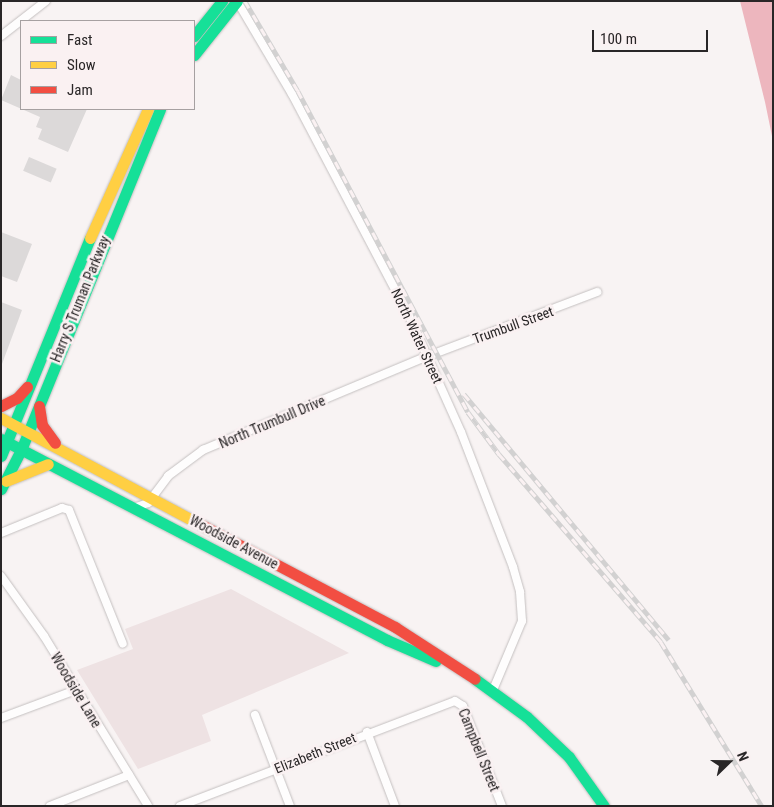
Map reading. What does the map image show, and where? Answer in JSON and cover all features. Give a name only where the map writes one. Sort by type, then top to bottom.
[{"type":"street","points":[[22,20],[46,1]]},
{"type":"street","points":[[195,53],[222,1]]},
{"type":"street","points":[[195,35],[237,1]]},
{"type":"street","name":"North Water Street","points":[[237,1],[292,94],[428,356],[461,432],[520,592],[522,621],[493,690]]},
{"type":"street","points":[[1,36],[20,21]]},
{"type":"street","name":"Harry S Truman Parkway","points":[[1,456],[4,441],[14,425],[111,187],[148,110]]},
{"type":"street","name":"Harry S Truman Parkway","points":[[4,485],[21,450],[160,110]]},
{"type":"street","name":"Trumbull Street","points":[[428,356],[597,292]]},
{"type":"street","name":"North Trumbull Drive","points":[[131,508],[148,503],[179,466],[203,450],[428,356]]},
{"type":"street","points":[[1,406],[17,398],[30,384]]},
{"type":"street","points":[[39,402],[42,425],[61,450]]},
{"type":"street","name":"Woodside Avenue","points":[[1,418],[395,627],[463,673],[493,690],[527,717],[576,767],[604,806]]},
{"type":"street","name":"Woodside Avenue","points":[[4,441],[387,640],[463,673]]},
{"type":"street","points":[[4,485],[22,472],[48,464]]},
{"type":"street","points":[[1,533],[67,509],[123,644]]},
{"type":"street","name":"Woodside Lane","points":[[1,576],[39,628],[148,806]]},
{"type":"street","points":[[1,718],[76,690]]},
{"type":"street","name":"Elizabeth Street","points":[[180,806],[451,701]]},
{"type":"street","name":"Campbell Street","points":[[451,701],[463,706],[502,806]]},
{"type":"street","points":[[255,715],[290,806]]},
{"type":"street","points":[[367,732],[395,806]]},
{"type":"street","points":[[50,806],[129,775]]},
{"type":"shaded area","points":[[740,1],[773,1],[773,141],[765,102]]},
{"type":"shaded area","points":[[231,589],[349,653],[202,715],[211,741],[138,769],[77,670],[133,649],[125,629]]},
{"type":"building","points":[[11,75],[20,80],[20,109],[1,100]]},
{"type":"building","points":[[24,110],[87,110],[68,152],[38,139],[42,129],[36,127],[40,117]]},
{"type":"building","points":[[29,157],[57,169],[51,183],[23,171]]},
{"type":"building","points":[[1,232],[32,244],[17,282],[1,276]]},
{"type":"building","points":[[1,302],[22,310],[2,364],[1,364]]},
{"type":"railway","points":[[245,1],[298,91],[468,412],[499,454],[661,642],[762,806]]},
{"type":"railway","points":[[464,394],[669,640]]},
{"type":"traffic: fast","points":[[195,35],[222,1]]},
{"type":"traffic: fast","points":[[195,54],[237,1]]},
{"type":"traffic: fast","points":[[1,489],[21,450],[160,110]]},
{"type":"traffic: fast","points":[[1,456],[90,238]]},
{"type":"traffic: fast","points":[[1,439],[387,640],[436,661]]},
{"type":"traffic: fast","points":[[475,679],[527,717],[569,757],[604,806]]},
{"type":"traffic: slow","points":[[90,238],[148,110]]},
{"type":"traffic: slow","points":[[1,418],[196,522]]},
{"type":"traffic: slow","points":[[6,481],[48,464]]},
{"type":"traffic: jam","points":[[1,406],[17,398],[27,387]]},
{"type":"traffic: jam","points":[[39,406],[42,425],[55,443]]},
{"type":"traffic: jam","points":[[196,522],[395,627],[475,679]]}]
